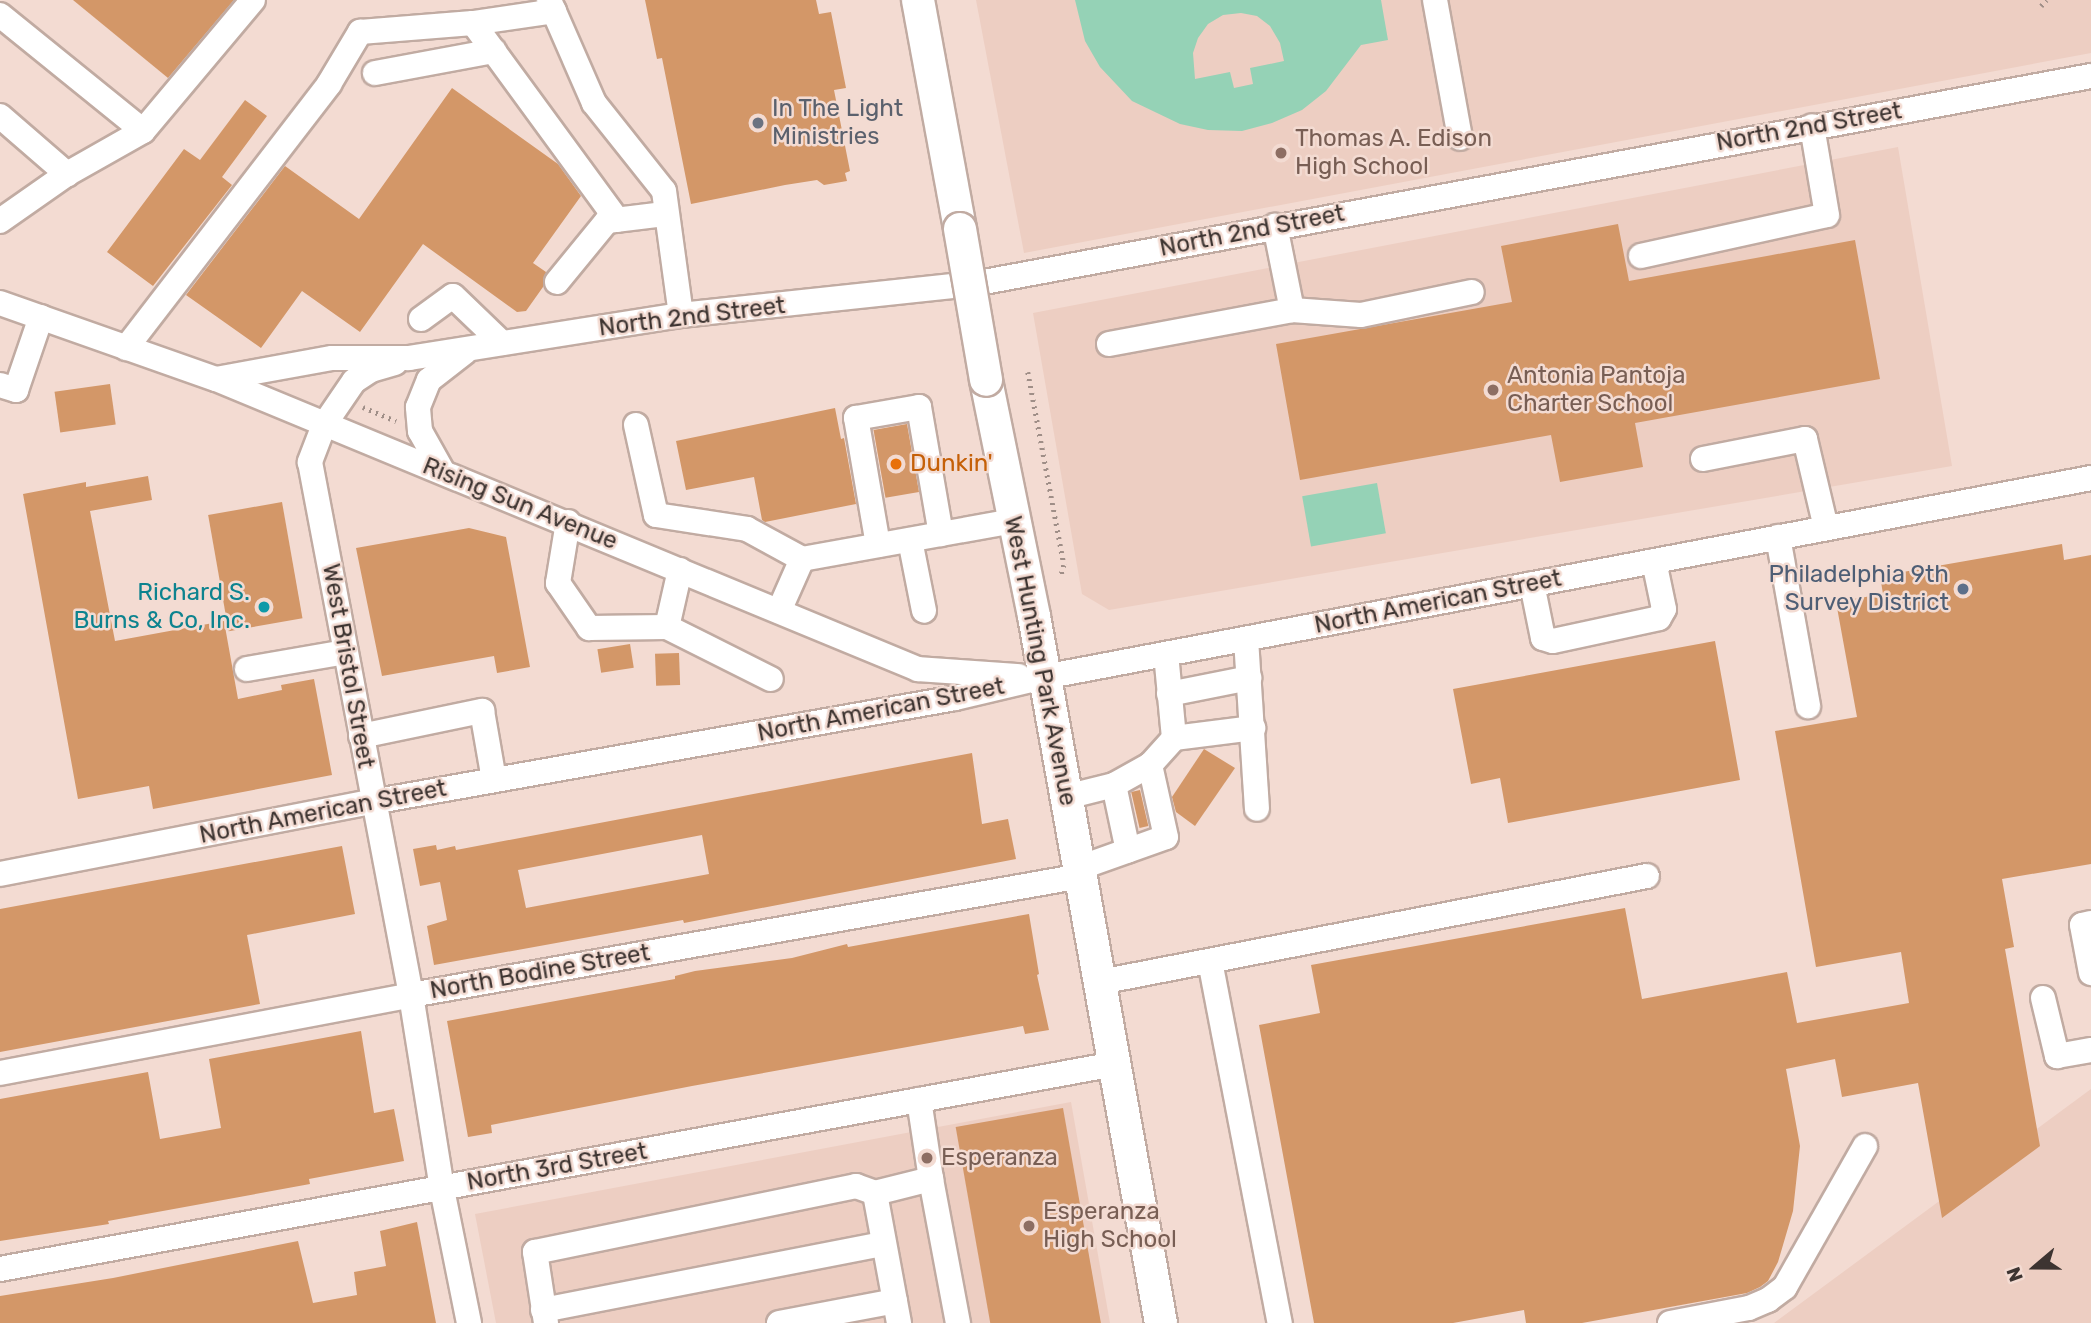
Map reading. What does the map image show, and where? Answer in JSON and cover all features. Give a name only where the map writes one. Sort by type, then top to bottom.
[{"type":"main road","name":"West Hunting Park Avenue","points":[[918,0],[1161,1323]]},
{"type":"street","points":[[0,221],[67,174],[143,131],[253,0]]},
{"type":"street","points":[[1435,0],[1460,138]]},
{"type":"street","points":[[126,348],[329,84],[360,32],[473,23],[552,6],[594,103],[664,191],[665,214],[681,315]]},
{"type":"street","points":[[0,15],[143,131]]},
{"type":"street","points":[[473,23],[617,220]]},
{"type":"street","points":[[375,73],[494,51]]},
{"type":"street","name":"North 2nd Street","points":[[216,379],[332,358],[409,358],[681,315],[973,284],[2091,76]]},
{"type":"street","points":[[0,116],[67,174]]},
{"type":"street","points":[[1642,256],[1827,215],[1812,126]]},
{"type":"street","points":[[558,282],[607,221],[665,214]]},
{"type":"street","points":[[1275,226],[1292,310]]},
{"type":"street","points":[[1109,344],[1292,310],[1361,315],[1472,292]]},
{"type":"street","points":[[421,318],[453,296],[502,343]]},
{"type":"street","name":"Rising Sun Avenue","points":[[0,303],[216,379],[918,669],[1044,677]]},
{"type":"street","points":[[0,385],[16,390],[41,317]]},
{"type":"street","points":[[443,472],[421,431],[418,407],[429,380],[469,349]]},
{"type":"street","name":"North 2nd Street","points":[[324,425],[354,381],[371,370],[409,358]]},
{"type":"street","points":[[878,545],[856,418],[881,413],[919,407],[942,534]]},
{"type":"street","name":"West Bristol Street","points":[[324,425],[310,463],[372,802],[411,995],[442,1189],[468,1323]]},
{"type":"street","points":[[636,425],[656,514],[747,529],[802,559],[1013,521]]},
{"type":"street","points":[[1703,459],[1805,439],[1826,528]]},
{"type":"street","name":"North American Street","points":[[0,874],[372,802],[956,698],[1044,677],[2091,478]]},
{"type":"street","points":[[568,523],[558,583],[589,628],[667,627],[771,679]]},
{"type":"street","points":[[1778,537],[1808,706]]},
{"type":"street","points":[[910,540],[924,611]]},
{"type":"street","points":[[779,611],[802,559]]},
{"type":"street","points":[[1532,584],[1543,638],[1553,641],[1659,618],[1664,609],[1654,561]]},
{"type":"street","points":[[667,627],[681,570]]},
{"type":"street","points":[[1246,639],[1257,809]]},
{"type":"street","points":[[247,669],[345,652]]},
{"type":"street","points":[[1166,654],[1174,738]]},
{"type":"street","points":[[1169,694],[1249,678]]},
{"type":"street","points":[[360,736],[482,711],[494,780]]},
{"type":"street","points":[[1066,797],[1114,785],[1150,765],[1174,738],[1253,728]]},
{"type":"street","name":"North Bodine Street","points":[[0,1073],[1080,872],[1166,837],[1150,765]]},
{"type":"street","points":[[1114,785],[1128,851]]},
{"type":"street","points":[[1100,982],[1647,876]]},
{"type":"street","points":[[2091,923],[2082,925],[2091,973]]},
{"type":"street","points":[[1210,961],[1280,1323]]},
{"type":"street","points":[[2043,998],[2057,1056],[2091,1050]]},
{"type":"street","name":"North 3rd Street","points":[[0,1269],[1115,1064]]},
{"type":"street","points":[[919,1100],[958,1323]]},
{"type":"street","points":[[1670,1323],[1749,1308],[1768,1300],[1785,1287],[1864,1146]]},
{"type":"street","points":[[884,1244],[544,1316],[535,1252],[856,1186],[875,1193],[931,1178]]},
{"type":"street","points":[[779,1323],[897,1312],[875,1193]]},
{"type":"path","points":[[2041,6],[2046,0]]},
{"type":"path","points":[[1028,372],[1064,565],[1061,576]]},
{"type":"path","points":[[363,407],[371,413],[404,424]]},
{"type":"shaded area","name":"Thomas A. Edison High School","points":[[976,0],[2091,0],[2091,53],[1024,253]]},
{"type":"shaded area","name":"Antonia Pantoja Charter School","points":[[1898,147],[1952,466],[1109,610],[1082,594],[1033,313]]},
{"type":"shaded area","points":[[2091,1089],[2091,1323],[1774,1323],[1938,1202]]},
{"type":"shaded area","name":"Esperanza","points":[[1071,1102],[1110,1323],[496,1323],[475,1214]]},
{"type":"green space","points":[[1075,0],[1381,0],[1388,40],[1361,45],[1326,91],[1302,110],[1272,123],[1242,131],[1208,130],[1180,124],[1132,101],[1100,67],[1085,41]],"holes":[[[1241,13],[1257,16],[1270,26],[1280,43],[1284,61],[1250,68],[1253,84],[1234,88],[1230,72],[1195,79],[1193,53],[1198,38],[1208,24],[1223,15]]]},
{"type":"green space","points":[[1377,483],[1386,533],[1311,546],[1302,496]]},
{"type":"building","points":[[73,0],[234,0],[168,78]]},
{"type":"building","name":"In The Light Ministries","points":[[645,0],[816,0],[819,14],[831,12],[846,88],[834,90],[850,171],[845,173],[847,181],[824,185],[817,180],[691,204],[662,58],[657,59]]},
{"type":"building","points":[[452,88],[558,164],[581,196],[533,263],[546,272],[543,287],[526,311],[517,312],[423,244],[360,332],[302,291],[261,348],[186,295],[285,166],[359,219]]},
{"type":"building","points":[[245,100],[267,116],[222,177],[232,185],[153,286],[107,252],[184,149],[200,160]]},
{"type":"building","name":"Antonia Pantoja Charter School","points":[[1618,224],[1629,281],[1855,240],[1880,379],[1635,423],[1643,467],[1560,482],[1551,435],[1300,480],[1276,344],[1512,302],[1501,246]]},
{"type":"building","points":[[110,384],[116,425],[60,432],[55,392]]},
{"type":"building","points":[[835,408],[841,439],[844,438],[856,504],[765,522],[762,520],[754,477],[686,490],[676,441]]},
{"type":"building","points":[[907,424],[919,492],[885,498],[874,430]]},
{"type":"building","points":[[148,476],[152,500],[90,511],[115,641],[224,621],[238,699],[282,690],[281,685],[314,679],[332,775],[153,809],[149,786],[78,799],[23,494],[86,482],[86,487]]},
{"type":"building","points":[[282,502],[302,618],[229,631],[208,515]]},
{"type":"building","points":[[469,528],[506,537],[530,667],[497,673],[494,656],[382,676],[356,548]]},
{"type":"building","points":[[2062,544],[2064,560],[2091,555],[2091,864],[2002,879],[2014,947],[2005,949],[2040,1146],[1942,1218],[1918,1083],[1842,1097],[1835,1059],[1786,1069],[1800,1146],[1793,1211],[1778,1262],[1768,1281],[1760,1287],[1747,1293],[1582,1323],[1526,1323],[1524,1310],[1453,1323],[1314,1323],[1259,1025],[1320,1013],[1311,965],[1625,908],[1642,999],[1787,972],[1797,1023],[1909,1003],[1901,952],[1816,967],[1775,731],[1857,717],[1836,602],[1883,594],[1880,576]]},
{"type":"building","points":[[1715,641],[1740,780],[1508,823],[1500,778],[1471,784],[1453,689]]},
{"type":"building","points":[[630,644],[634,668],[601,673],[597,649]]},
{"type":"building","points":[[679,653],[680,685],[656,686],[655,654]]},
{"type":"building","points":[[1204,749],[1235,768],[1195,826],[1176,812],[1172,797]]},
{"type":"building","points":[[972,753],[982,824],[1008,819],[1016,859],[684,923],[683,920],[434,965],[427,926],[447,920],[440,882],[420,886],[413,849],[436,845],[437,850],[455,846],[456,850]],"holes":[[[702,835],[709,874],[526,908],[518,870]]]},
{"type":"building","points":[[1140,790],[1148,826],[1140,828],[1131,792]]},
{"type":"building","points":[[342,846],[355,914],[247,935],[260,1004],[0,1052],[0,909]]},
{"type":"building","points":[[1029,914],[1039,974],[1037,975],[1049,1030],[1025,1034],[1023,1026],[692,1086],[491,1125],[492,1133],[468,1137],[447,1021],[675,979],[675,976],[695,971],[792,958],[847,944],[848,947]]},
{"type":"building","points":[[361,1031],[374,1113],[394,1109],[404,1161],[309,1179],[310,1184],[108,1221],[109,1224],[0,1241],[0,1099],[148,1072],[160,1139],[221,1128],[209,1059]]},
{"type":"building","name":"Esperanza High School","points":[[1063,1108],[1101,1323],[990,1323],[956,1127]]},
{"type":"building","points":[[417,1222],[436,1323],[0,1323],[0,1296],[113,1278],[298,1241],[313,1303],[357,1295],[354,1272],[386,1266],[380,1231]]},
{"type":"place","name":"In The Light Ministries","points":[[758,123]]},
{"type":"place","name":"Thomas A. Edison High School","points":[[1281,153]]},
{"type":"place","name":"Antonia Pantoja Charter School","points":[[1493,390]]},
{"type":"place","name":"Dunkin'","points":[[896,464]]},
{"type":"place","name":"Philadelphia 9th Survey District","points":[[1963,589]]},
{"type":"place","name":"Richard S. Burns & Co, Inc.","points":[[264,607]]},
{"type":"place","name":"Esperanza","points":[[927,1158]]},
{"type":"place","name":"Esperanza High School","points":[[1029,1226]]}]
